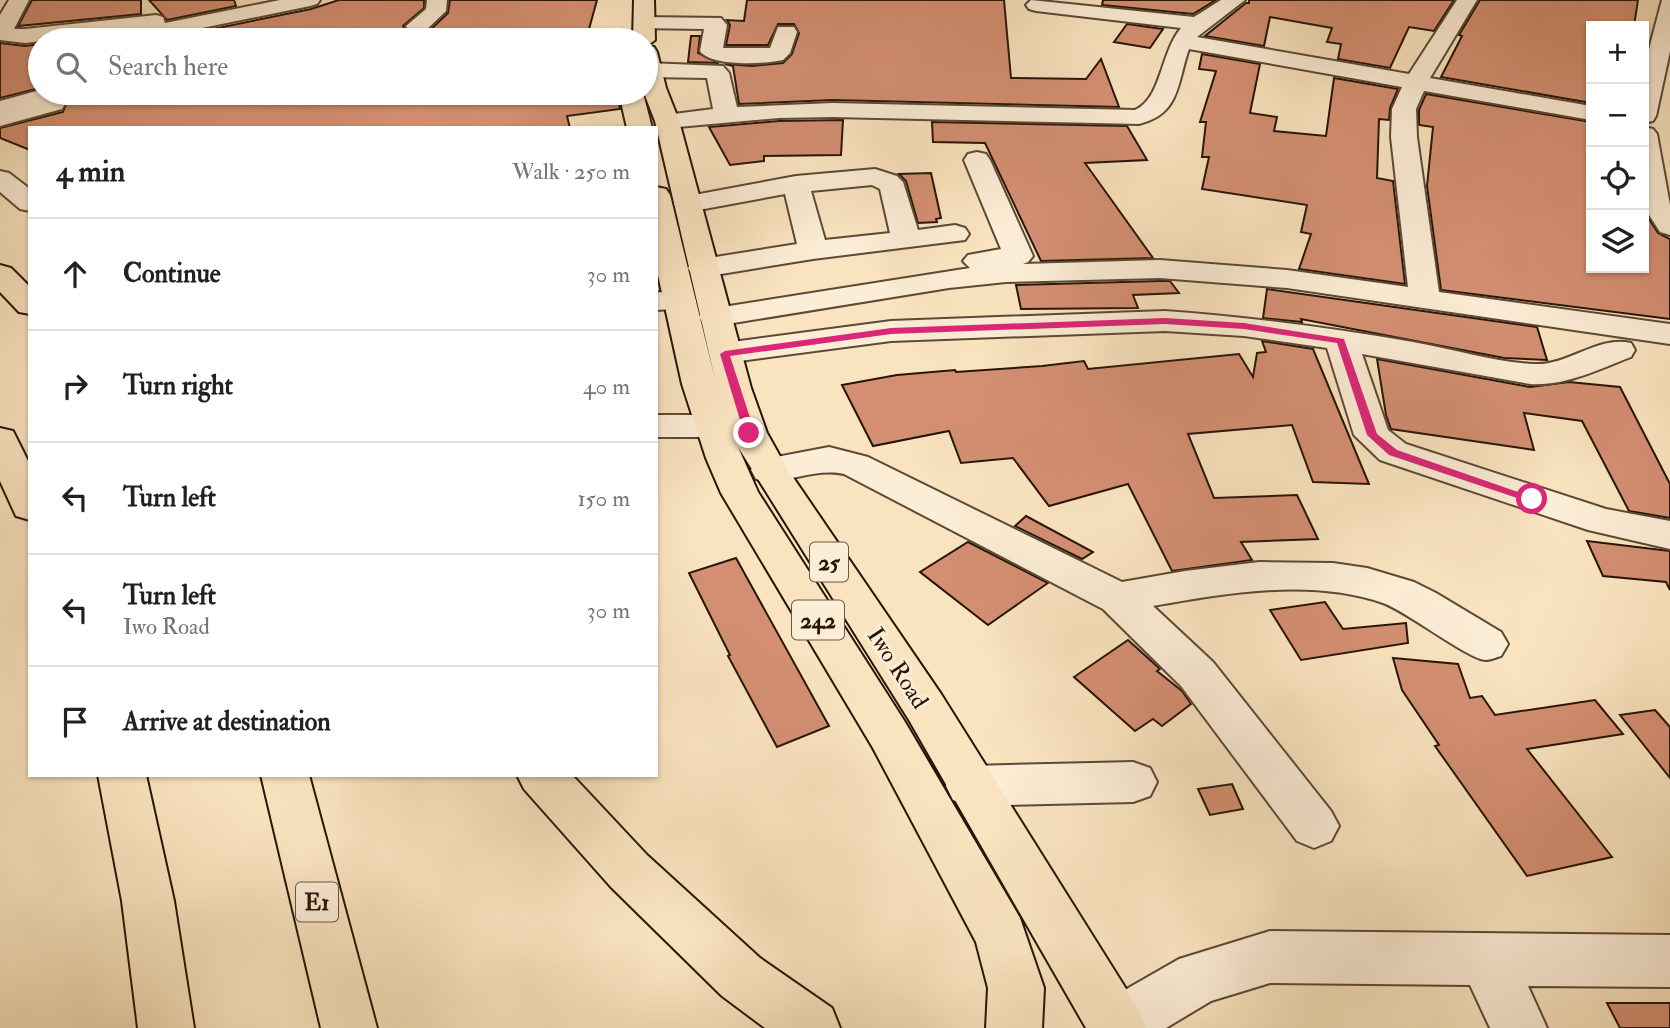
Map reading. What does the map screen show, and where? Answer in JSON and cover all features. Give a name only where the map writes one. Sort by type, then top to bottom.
[{"type":"main road","name":"Iwo Road","points":[[644,0],[644,28]]},
{"type":"main road","name":"Iwo Road","points":[[651,105],[654,125]]},
{"type":"main road","name":"Iwo Road","points":[[658,142],[698,306],[713,426],[723,457],[740,493],[889,735],[1001,936],[1016,988],[1014,1028]]},
{"type":"main road","points":[[0,254],[28,274]]},
{"type":"main road","points":[[0,274],[28,303]]},
{"type":"main road","name":"Iwo Road","points":[[698,306],[749,433],[769,470],[925,707],[1117,1027]]},
{"type":"main road","points":[[0,439],[28,503]]},
{"type":"main road","points":[[122,777],[137,838],[155,940],[166,1028]]},
{"type":"main road","name":"E1","points":[[286,777],[349,1028]]},
{"type":"main road","points":[[543,777],[629,871],[741,977],[812,1028]]},
{"type":"street","points":[[19,0],[0,34],[28,36]]},
{"type":"street","points":[[107,28],[310,0]]},
{"type":"street","points":[[417,26],[436,11],[437,0]]},
{"type":"street","points":[[654,125],[727,116],[833,110],[1139,117],[1153,113],[1162,102],[1191,33],[1235,0]]},
{"type":"street","points":[[1425,300],[1404,137],[1404,109],[1416,81],[1467,0]]},
{"type":"street","points":[[1649,94],[1670,3]]},
{"type":"street","points":[[1036,5],[1191,33],[1416,81],[1586,112]]},
{"type":"street","points":[[658,49],[713,23],[716,25],[711,51],[718,55],[775,55],[779,52],[786,32]]},
{"type":"street","points":[[658,59],[718,73],[727,116]]},
{"type":"street","points":[[0,109],[28,101]]},
{"type":"street","points":[[0,120],[50,105]]},
{"type":"street","points":[[1646,147],[1654,202],[1670,226]]},
{"type":"street","points":[[698,306],[1018,256],[978,160]]},
{"type":"street","points":[[672,200],[876,177],[888,182],[896,197],[906,239]]},
{"type":"street","points":[[0,179],[28,200]]},
{"type":"street","points":[[796,184],[813,250]]},
{"type":"street","points":[[698,306],[813,250],[956,234]]},
{"type":"street","points":[[698,306],[1006,272],[1087,269],[1216,271],[1670,334]]},
{"type":"street","points":[[698,306],[891,331],[1165,321],[1244,326],[1530,374],[1550,375],[1619,350]]},
{"type":"street","points":[[1341,341],[1372,435],[1393,452],[1602,521],[1670,535]]},
{"type":"street","points":[[658,426],[713,426]]},
{"type":"street","points":[[769,470],[830,459],[855,465],[1118,598],[1197,674],[1314,826]]},
{"type":"street","points":[[1118,598],[1155,590],[1241,579],[1303,576],[1338,578],[1380,587],[1407,597],[1486,644]]},
{"type":"street","points":[[970,786],[1133,782]]},
{"type":"street","points":[[1117,1027],[1198,978],[1270,957],[1670,961]]},
{"type":"street","points":[[1487,961],[1519,1028]]},
{"type":"building","points":[[32,0],[141,0],[141,14],[18,26]]},
{"type":"building","points":[[149,0],[234,0],[236,6],[167,20]]},
{"type":"building","points":[[339,0],[424,0],[424,8],[403,26],[404,28],[217,28],[311,9]]},
{"type":"building","points":[[450,0],[597,0],[589,28],[432,28],[448,13]]},
{"type":"building","points":[[747,0],[1004,0],[1011,78],[1086,79],[1101,59],[1119,107],[833,100],[739,104],[733,66],[725,64],[752,66],[783,63],[792,54],[799,33],[794,24],[778,24],[768,45],[726,45],[730,25],[727,20],[744,21]]},
{"type":"building","points":[[1103,0],[1216,0],[1193,14],[1102,5]]},
{"type":"building","points":[[1249,0],[1454,0],[1434,31],[1409,27],[1390,68],[1338,59],[1341,44],[1327,42],[1332,28],[1270,17],[1264,46],[1205,36],[1249,3]]},
{"type":"building","points":[[1480,0],[1638,0],[1635,21],[1586,21],[1586,102],[1441,77],[1462,36],[1459,35]]},
{"type":"building","points":[[1127,24],[1163,29],[1150,48],[1114,42]]},
{"type":"building","points":[[691,36],[700,36],[698,53],[719,63],[688,62]]},
{"type":"building","points":[[0,43],[28,46],[28,91],[0,98]]},
{"type":"building","points":[[1202,54],[1260,64],[1250,113],[1277,117],[1274,131],[1326,136],[1334,78],[1398,89],[1390,108],[1389,120],[1379,119],[1377,178],[1393,181],[1405,284],[1299,269],[1311,234],[1301,232],[1307,205],[1202,189],[1209,157],[1202,157],[1206,122],[1200,122],[1216,71],[1199,69]]},
{"type":"building","points":[[1426,94],[1586,121],[1586,273],[1649,273],[1649,219],[1658,233],[1670,239],[1670,319],[1441,290],[1427,186],[1433,127],[1419,125],[1419,110]]},
{"type":"building","points":[[66,105],[619,105],[620,109],[567,116],[570,126],[28,126],[28,149],[0,138],[0,128],[63,112]]},
{"type":"building","points":[[843,120],[841,155],[764,156],[764,161],[730,165],[709,127],[779,121]]},
{"type":"building","points":[[932,122],[1127,126],[1147,160],[1085,163],[1153,258],[1041,261],[985,143],[933,142]]},
{"type":"building","points":[[931,173],[941,218],[936,219],[937,222],[918,223],[906,181],[899,174]]},
{"type":"building","points":[[1170,281],[1179,293],[1133,295],[1138,308],[1021,309],[1016,285]]},
{"type":"building","points":[[1267,289],[1537,327],[1547,360],[1504,358],[1301,319],[1302,322],[1263,318]]},
{"type":"building","points":[[1262,341],[1313,349],[1369,484],[1313,482],[1292,425],[1188,434],[1214,498],[1297,495],[1318,539],[1241,542],[1252,560],[1172,571],[1128,484],[1049,506],[1013,458],[961,463],[949,431],[873,446],[842,385],[897,375],[955,370],[1084,361],[1088,369],[1239,354],[1253,377],[1257,353],[1266,352]]},
{"type":"building","points":[[1377,359],[1530,387],[1569,382],[1620,387],[1670,484],[1670,518],[1629,511],[1582,421],[1524,413],[1534,450],[1391,429],[1386,415]]},
{"type":"building","points":[[1026,516],[1093,552],[1082,559],[1015,526]]},
{"type":"building","points":[[1587,541],[1670,551],[1670,590],[1666,582],[1603,576]]},
{"type":"building","points":[[968,542],[1048,583],[988,625],[920,572]]},
{"type":"building","points":[[736,558],[829,726],[777,747],[728,656],[730,655],[689,573]]},
{"type":"building","points":[[1325,602],[1343,629],[1406,623],[1408,643],[1301,660],[1270,610]]},
{"type":"building","points":[[1128,640],[1160,669],[1157,671],[1182,691],[1191,704],[1162,726],[1153,719],[1135,731],[1074,677]]},
{"type":"building","points":[[1393,658],[1458,664],[1470,698],[1482,696],[1495,715],[1595,700],[1623,734],[1527,749],[1612,857],[1527,876],[1435,746],[1439,745],[1402,690]]},
{"type":"building","points":[[1655,710],[1670,727],[1670,778],[1620,715]]},
{"type":"building","points":[[1232,784],[1243,809],[1210,815],[1198,789]]},
{"type":"building","points":[[1607,1003],[1670,1003],[1670,1028],[1620,1028]]},
{"type":"route","points":[[749,433],[725,354],[891,331],[1165,321],[1244,326],[1341,341],[1372,435],[1382,445],[1393,452],[1532,499]]}]
